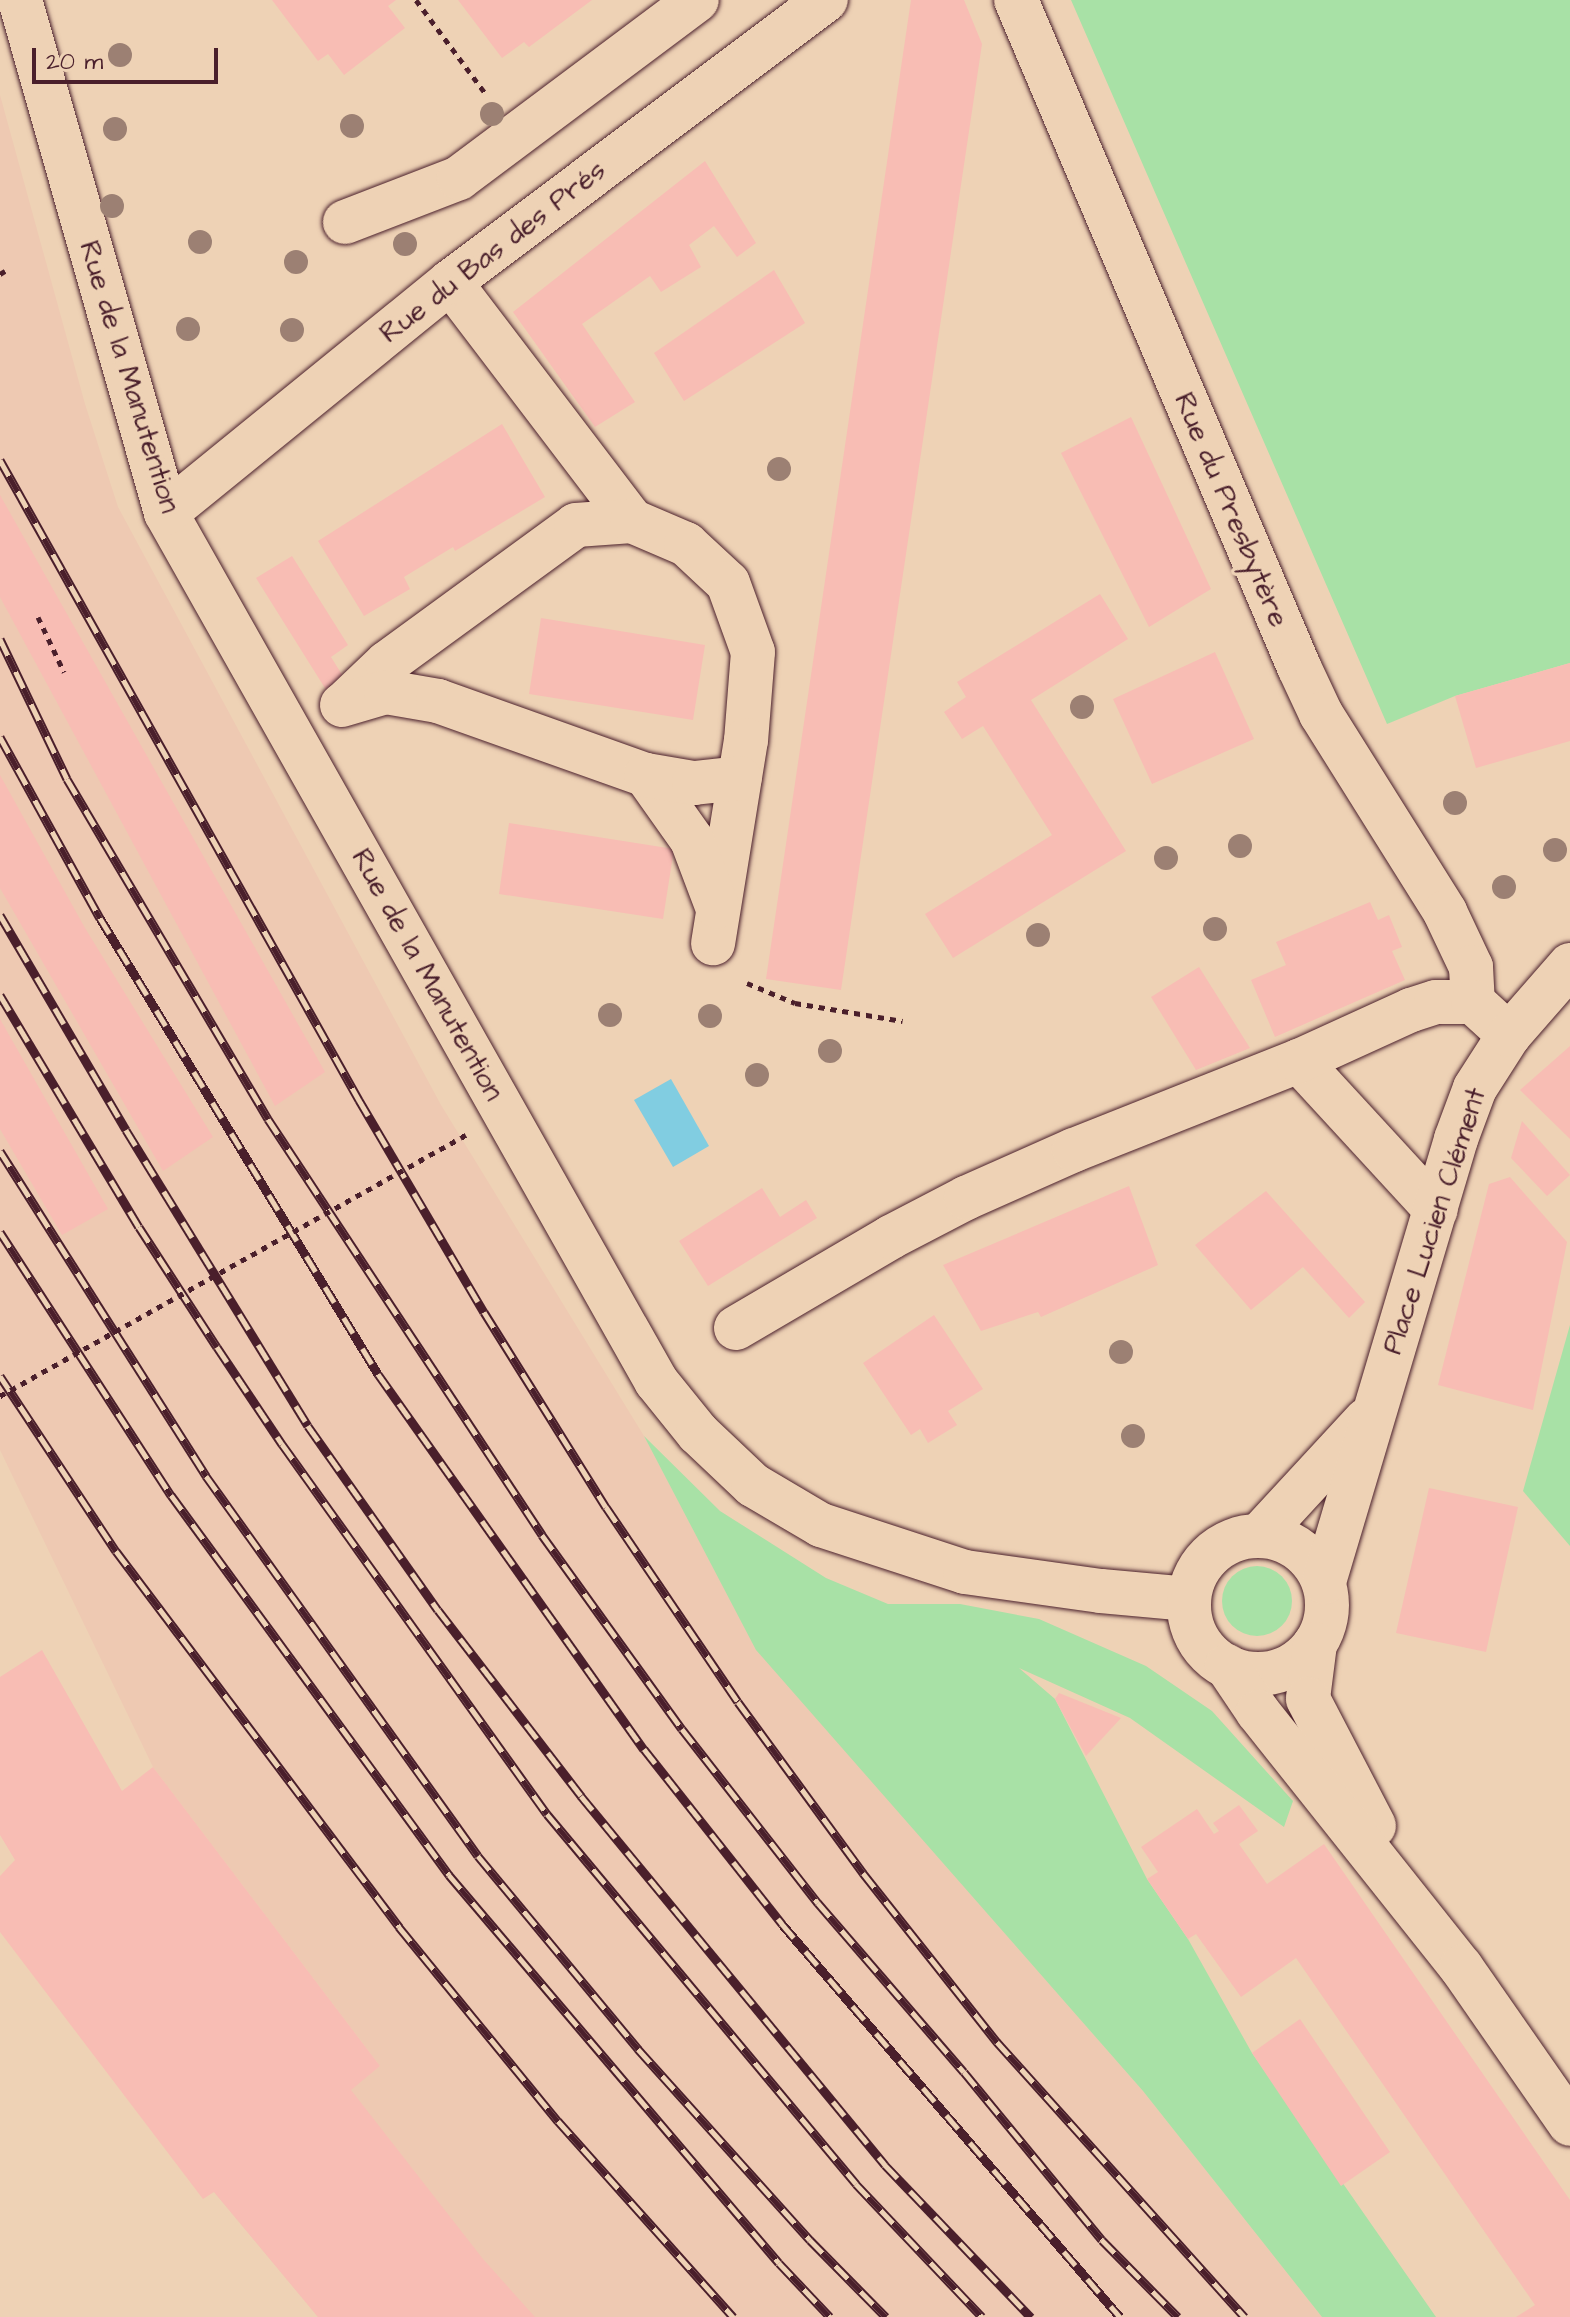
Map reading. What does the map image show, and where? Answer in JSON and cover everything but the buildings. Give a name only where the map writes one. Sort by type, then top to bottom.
[{"type":"street","name":"Rue de la Manutention","points":[[20,0],[166,513],[656,1381],[698,1433],[753,1485],[821,1525],[965,1572],[1101,1591],[1189,1599]]},
{"type":"street","points":[[345,222],[459,178],[697,0]]},
{"type":"street","name":"Rue du Bas des Prés","points":[[166,513],[450,282],[826,0]]},
{"type":"street","name":"Rue du Presbytère","points":[[1016,0],[1299,667],[1321,714],[1445,912],[1471,967],[1473,1002]]},
{"type":"street","points":[[450,282],[632,521]]},
{"type":"street","points":[[345,703],[387,663],[576,525],[632,521],[686,544],[728,583],[753,652],[740,778],[715,924]]},
{"type":"street","points":[[289,731],[345,703],[386,692],[438,701],[646,775],[694,783],[740,778]]},
{"type":"street","points":[[646,775],[692,840],[715,924]]},
{"type":"street","name":"Place Lucien Clément","points":[[1418,1910],[1308,1699],[1315,1644],[1324,1625],[1328,1603],[1324,1582],[1372,1413],[1456,1139],[1475,1088],[1509,1035],[1570,965]]},
{"type":"street","points":[[736,1328],[891,1237],[966,1198],[1074,1150],[1299,1061],[1411,1010],[1436,1002],[1473,1002],[1509,1035]]},
{"type":"street","points":[[1299,1061],[1436,1210]]},
{"type":"street","name":"Place Lucien Clément","points":[[1259,1536],[1372,1413]]},
{"type":"street","points":[[1324,1582],[1314,1563],[1299,1549],[1280,1539],[1259,1536],[1220,1547],[1205,1561],[1189,1599],[1198,1638],[1227,1666],[1258,1712],[1418,1910],[1570,2124]]},
{"type":"street","points":[[1227,1666],[1265,1673],[1285,1669],[1315,1644]]},
{"type":"path","points":[[416,0],[517,135]]},
{"type":"path","points":[[38,617],[64,672]]},
{"type":"path","points":[[715,924],[749,985],[795,1003],[903,1021]]},
{"type":"path","points":[[0,1396],[471,1132]]},
{"type":"shaded area","points":[[0,95],[85,404],[118,507],[441,1105],[644,1436],[756,1649],[1143,2091],[1322,2317],[318,2317],[214,2192],[380,2066],[153,1767],[0,1450]]},
{"type":"green space","points":[[1071,0],[1570,0],[1570,663],[1455,696],[1387,724]]},
{"type":"green space","points":[[1570,1325],[1570,1546],[1523,1491]]},
{"type":"green space","points":[[644,1436],[720,1511],[826,1578],[888,1604],[960,1604],[1039,1619],[1146,1666],[1212,1711],[1293,1801],[1284,1827],[1130,1718],[1019,1668],[1055,1699],[1147,1879],[1188,1939],[1252,2053],[1436,2317],[1322,2317],[1143,2091],[756,1650]]},
{"type":"green space","points":[[1257,1566],[1282,1576],[1292,1601],[1282,1626],[1257,1636],[1232,1626],[1222,1601],[1232,1576]]},
{"type":"water","points":[[671,1079],[709,1146],[673,1167],[634,1100]]},
{"type":"railway","points":[[0,460],[359,1100],[484,1312],[606,1507],[738,1702],[863,1873],[997,2042],[1245,2317]]},
{"type":"railway","points":[[0,639],[67,779],[268,1119],[542,1535],[682,1729],[818,1903],[964,2072],[1102,2240],[1178,2317]]},
{"type":"railway","points":[[0,737],[100,918],[378,1374],[644,1749],[782,1924],[1120,2317]]},
{"type":"railway","points":[[0,915],[126,1130],[308,1426],[438,1610],[581,1796],[885,2165],[1031,2317]]},
{"type":"railway","points":[[0,995],[139,1227],[217,1347],[282,1444],[547,1814],[856,2184],[982,2317]]},
{"type":"railway","points":[[0,1151],[206,1476],[478,1856],[638,2049],[810,2240],[886,2317]]},
{"type":"railway","points":[[0,1232],[171,1495],[449,1875],[779,2263],[830,2317]]},
{"type":"railway","points":[[0,1376],[116,1551],[399,1927],[558,2121],[733,2317]]}]
